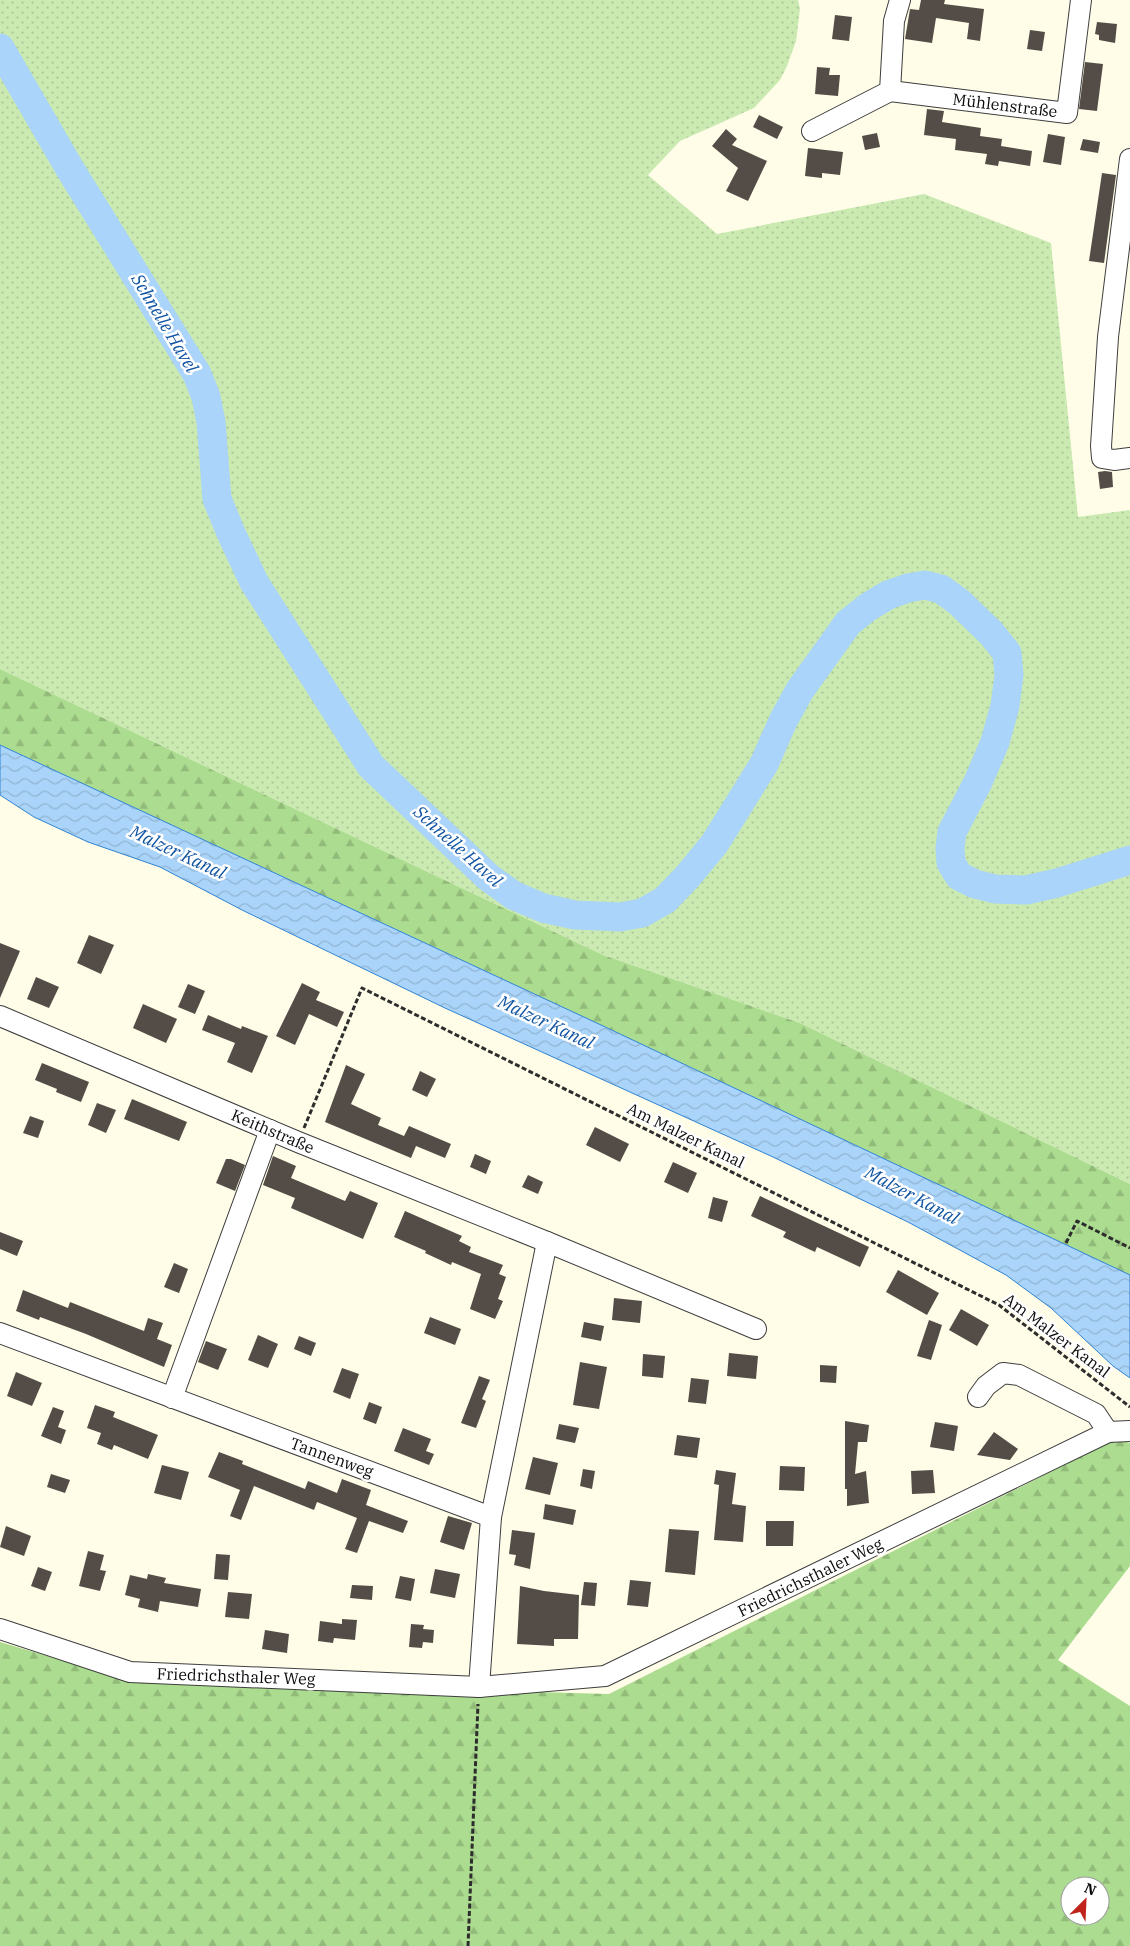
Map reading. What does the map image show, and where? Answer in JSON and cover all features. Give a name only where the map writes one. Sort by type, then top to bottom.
[{"type":"street","points":[[812,131],[890,91],[894,21],[900,0]]},
{"type":"street","name":"Mühlenstraße","points":[[890,91],[1067,113],[1081,0]]},
{"type":"street","points":[[1130,159],[1108,338],[1101,446],[1102,458],[1114,460],[1130,458]]},
{"type":"street","name":"Keithstraße","points":[[0,1016],[298,1142],[547,1242]]},
{"type":"street","points":[[172,1398],[270,1130]]},
{"type":"street","points":[[479,1687],[491,1517],[547,1242],[756,1329]]},
{"type":"street","name":"Tannenweg","points":[[0,1333],[491,1517]]},
{"type":"street","points":[[978,1397],[986,1386],[1003,1373],[1019,1375],[1096,1414],[1108,1432]]},
{"type":"street","name":"Friedrichsthaler Weg","points":[[0,1629],[130,1672],[479,1687],[605,1676],[1108,1432],[1130,1431]]},
{"type":"path","name":"Am Malzer Kanal","points":[[298,1142],[362,988],[999,1305],[1130,1407]]},
{"type":"path","points":[[1066,1243],[1077,1221],[1130,1248]]},
{"type":"path","points":[[468,1946],[479,1687]]},
{"type":"green space","points":[[0,0],[798,0],[800,9],[796,41],[780,80],[754,108],[680,141],[648,175],[717,234],[924,194],[1051,243],[1078,517],[1130,510],[1130,1184],[800,1023],[603,955],[0,669]]},
{"type":"green space","points":[[0,669],[603,955],[800,1023],[1130,1184],[1130,1275],[601,1025],[0,745]]},
{"type":"green space","points":[[1116,1439],[1130,1443],[1130,1566],[1058,1660],[1130,1706],[1130,1946],[0,1946],[0,1642],[131,1681],[609,1694]]},
{"type":"water","name":"Malzer Kanal","points":[[0,745],[601,1025],[1130,1275],[1130,1378],[1113,1366],[1051,1308],[1006,1275],[908,1222],[773,1157],[445,1008],[244,911],[160,867],[88,842],[34,817],[0,795]]},
{"type":"building","points":[[921,0],[945,0],[944,4],[984,9],[980,41],[967,39],[969,23],[936,18],[932,43],[905,39],[910,9],[919,10]]},
{"type":"building","points":[[835,15],[852,17],[849,41],[832,39]]},
{"type":"building","points":[[1097,22],[1117,24],[1115,43],[1099,40],[1099,35],[1095,34]]},
{"type":"building","points":[[1030,30],[1045,32],[1042,51],[1027,49]]},
{"type":"building","points":[[1085,62],[1103,64],[1097,111],[1079,109]]},
{"type":"building","points":[[817,67],[830,68],[829,75],[840,75],[838,96],[815,94]]},
{"type":"building","points":[[927,109],[944,111],[942,122],[981,128],[980,136],[1002,139],[1001,146],[1032,151],[1030,166],[999,161],[998,166],[985,164],[987,154],[955,150],[956,139],[924,135]]},
{"type":"building","points":[[759,115],[783,127],[777,139],[753,127]]},
{"type":"building","points":[[726,129],[737,139],[732,145],[767,161],[748,201],[726,191],[738,168],[712,146]]},
{"type":"building","points":[[877,133],[880,147],[865,150],[862,136]]},
{"type":"building","points":[[1048,134],[1065,137],[1061,165],[1043,162]]},
{"type":"building","points":[[1083,139],[1100,142],[1098,153],[1080,150]]},
{"type":"building","points":[[808,148],[843,152],[840,175],[822,173],[822,178],[805,176]]},
{"type":"building","points":[[1102,173],[1116,175],[1104,263],[1089,261]]},
{"type":"building","points":[[1098,472],[1112,472],[1113,487],[1100,489]]},
{"type":"building","points":[[89,935],[114,945],[101,974],[77,963]]},
{"type":"building","points":[[0,943],[20,951],[0,998]]},
{"type":"building","points":[[36,977],[59,987],[49,1008],[27,999]]},
{"type":"building","points":[[302,983],[320,992],[316,1000],[344,1012],[337,1027],[309,1014],[295,1045],[276,1036]]},
{"type":"building","points":[[188,984],[205,991],[195,1014],[178,1007]]},
{"type":"building","points":[[143,1004],[177,1019],[166,1043],[133,1028]]},
{"type":"building","points":[[208,1015],[241,1029],[242,1026],[268,1036],[252,1073],[227,1062],[235,1043],[202,1030]]},
{"type":"building","points":[[42,1063],[89,1082],[81,1102],[56,1092],[57,1089],[35,1080]]},
{"type":"building","points":[[346,1065],[365,1074],[351,1104],[381,1118],[378,1125],[404,1136],[409,1126],[451,1144],[445,1158],[416,1146],[411,1158],[325,1122]]},
{"type":"building","points":[[420,1071],[436,1079],[427,1097],[412,1090]]},
{"type":"building","points":[[132,1099],[187,1122],[179,1141],[124,1119]]},
{"type":"building","points":[[97,1103],[116,1110],[106,1133],[88,1125]]},
{"type":"building","points":[[30,1116],[44,1121],[38,1138],[23,1133]]},
{"type":"building","points":[[595,1127],[629,1144],[620,1162],[586,1145]]},
{"type":"building","points":[[475,1154],[491,1161],[486,1174],[470,1167]]},
{"type":"building","points":[[273,1156],[296,1166],[291,1178],[345,1201],[350,1191],[378,1203],[363,1239],[291,1208],[295,1198],[263,1185]]},
{"type":"building","points":[[226,1159],[231,1159],[245,1165],[235,1191],[216,1183]]},
{"type":"building","points":[[673,1162],[697,1173],[688,1193],[664,1182]]},
{"type":"building","points":[[528,1175],[543,1182],[538,1194],[522,1187]]},
{"type":"building","points":[[760,1196],[869,1247],[860,1267],[817,1247],[815,1252],[783,1237],[786,1232],[751,1216]]},
{"type":"building","points":[[713,1197],[728,1201],[722,1222],[708,1218]]},
{"type":"building","points":[[405,1211],[462,1236],[459,1241],[471,1247],[469,1252],[503,1265],[499,1274],[506,1277],[498,1299],[503,1301],[495,1319],[470,1309],[481,1274],[452,1262],[451,1265],[425,1253],[426,1251],[394,1237]]},
{"type":"building","points":[[0,1232],[23,1241],[17,1256],[0,1249]]},
{"type":"building","points":[[174,1263],[188,1269],[179,1293],[164,1287]]},
{"type":"building","points":[[898,1270],[939,1293],[927,1315],[886,1292]]},
{"type":"building","points":[[23,1290],[68,1308],[70,1302],[144,1331],[148,1318],[163,1323],[157,1339],[172,1345],[164,1367],[86,1334],[40,1317],[39,1320],[16,1311]]},
{"type":"building","points":[[614,1298],[642,1301],[640,1323],[612,1320]]},
{"type":"building","points":[[961,1309],[989,1325],[977,1346],[949,1330]]},
{"type":"building","points":[[430,1317],[461,1329],[455,1345],[424,1333]]},
{"type":"building","points":[[929,1320],[942,1325],[931,1360],[917,1356]]},
{"type":"building","points":[[584,1322],[604,1326],[601,1341],[581,1337]]},
{"type":"building","points":[[258,1335],[278,1344],[268,1368],[248,1360]]},
{"type":"building","points":[[299,1336],[316,1343],[311,1356],[294,1349]]},
{"type":"building","points":[[206,1341],[227,1349],[218,1370],[198,1362]]},
{"type":"building","points":[[729,1353],[758,1356],[756,1379],[727,1376]]},
{"type":"building","points":[[643,1354],[665,1356],[663,1378],[642,1376]]},
{"type":"building","points":[[580,1362],[607,1367],[599,1409],[573,1405]]},
{"type":"building","points":[[820,1365],[837,1366],[836,1383],[820,1382]]},
{"type":"building","points":[[342,1368],[359,1374],[350,1399],[333,1392]]},
{"type":"building","points":[[16,1372],[42,1383],[32,1406],[7,1396]]},
{"type":"building","points":[[479,1376],[490,1380],[482,1399],[486,1401],[476,1428],[461,1423]]},
{"type":"building","points":[[691,1378],[709,1380],[706,1404],[688,1402]]},
{"type":"building","points":[[369,1402],[382,1407],[376,1424],[363,1419]]},
{"type":"building","points":[[95,1405],[115,1412],[113,1417],[158,1435],[148,1459],[114,1445],[112,1450],[97,1444],[101,1433],[87,1428]]},
{"type":"building","points":[[53,1407],[64,1411],[58,1427],[66,1430],[61,1444],[41,1436]]},
{"type":"building","points":[[845,1421],[869,1425],[867,1442],[858,1442],[855,1474],[866,1471],[869,1503],[847,1506],[847,1489],[845,1489]]},
{"type":"building","points":[[935,1422],[958,1426],[954,1451],[930,1447]]},
{"type":"building","points":[[559,1424],[579,1428],[575,1443],[556,1439]]},
{"type":"building","points":[[403,1428],[431,1439],[426,1451],[434,1454],[429,1465],[394,1451]]},
{"type":"building","points":[[994,1432],[1018,1449],[1010,1460],[977,1455]]},
{"type":"building","points":[[677,1435],[700,1438],[697,1458],[674,1455]]},
{"type":"building","points":[[219,1452],[243,1461],[242,1464],[305,1489],[308,1481],[337,1493],[342,1479],[371,1490],[366,1505],[408,1521],[403,1533],[369,1521],[357,1553],[345,1549],[357,1518],[317,1502],[314,1510],[254,1486],[241,1520],[230,1516],[240,1490],[208,1477]]},
{"type":"building","points":[[533,1457],[558,1463],[550,1495],[525,1489]]},
{"type":"building","points":[[162,1465],[189,1472],[181,1500],[154,1493]]},
{"type":"building","points":[[780,1466],[805,1467],[804,1491],[779,1490]]},
{"type":"building","points":[[583,1469],[595,1471],[592,1489],[580,1486]]},
{"type":"building","points":[[716,1470],[736,1473],[732,1504],[746,1506],[743,1542],[714,1540],[719,1485],[714,1484]]},
{"type":"building","points":[[933,1470],[935,1493],[912,1494],[911,1471]]},
{"type":"building","points":[[51,1474],[70,1480],[65,1493],[47,1487]]},
{"type":"building","points":[[545,1504],[576,1510],[573,1525],[543,1519]]},
{"type":"building","points":[[448,1516],[472,1523],[464,1550],[440,1542]]},
{"type":"building","points":[[766,1521],[794,1521],[793,1546],[766,1546]]},
{"type":"building","points":[[6,1526],[31,1536],[24,1556],[0,1547]]},
{"type":"building","points":[[669,1529],[699,1531],[695,1575],[665,1572]]},
{"type":"building","points":[[512,1530],[535,1533],[530,1569],[514,1565],[516,1555],[509,1554]]},
{"type":"building","points":[[88,1551],[104,1555],[100,1570],[106,1571],[100,1591],[79,1586]]},
{"type":"building","points":[[216,1554],[230,1555],[228,1580],[214,1579]]},
{"type":"building","points":[[38,1567],[52,1572],[45,1591],[31,1586]]},
{"type":"building","points":[[435,1569],[460,1574],[455,1598],[430,1593]]},
{"type":"building","points":[[148,1574],[166,1578],[164,1583],[201,1589],[198,1607],[160,1601],[158,1612],[138,1607],[140,1599],[125,1595],[130,1575],[147,1579]]},
{"type":"building","points":[[400,1576],[415,1579],[411,1601],[395,1598]]},
{"type":"building","points":[[630,1580],[651,1582],[648,1607],[627,1605]]},
{"type":"building","points":[[584,1582],[597,1583],[595,1606],[581,1605]]},
{"type":"building","points":[[352,1585],[373,1586],[372,1600],[350,1598]]},
{"type":"building","points":[[520,1586],[579,1595],[578,1639],[554,1639],[554,1646],[517,1644]]},
{"type":"building","points":[[228,1592],[252,1594],[249,1619],[225,1617]]},
{"type":"building","points":[[342,1619],[357,1620],[355,1640],[334,1638],[333,1643],[318,1641],[320,1621],[342,1624]]},
{"type":"building","points":[[411,1624],[424,1625],[423,1629],[434,1630],[433,1643],[423,1642],[422,1648],[409,1647]]},
{"type":"building","points":[[265,1630],[289,1634],[287,1653],[262,1649]]},
{"type":"waterway","name":"Schnelle Havel","points":[[0,48],[70,169],[197,374],[206,397],[211,422],[217,499],[254,582],[371,766],[488,877],[513,895],[543,908],[575,915],[620,917],[642,913],[665,900],[715,843],[764,764],[783,721],[800,690],[848,623],[868,607],[888,595],[908,588],[925,585],[941,589],[959,602],[991,633],[1007,653],[1009,675],[1005,706],[995,742],[978,782],[952,832],[951,863],[959,876],[975,884],[995,889],[1026,890],[1057,883],[1130,860]]}]
